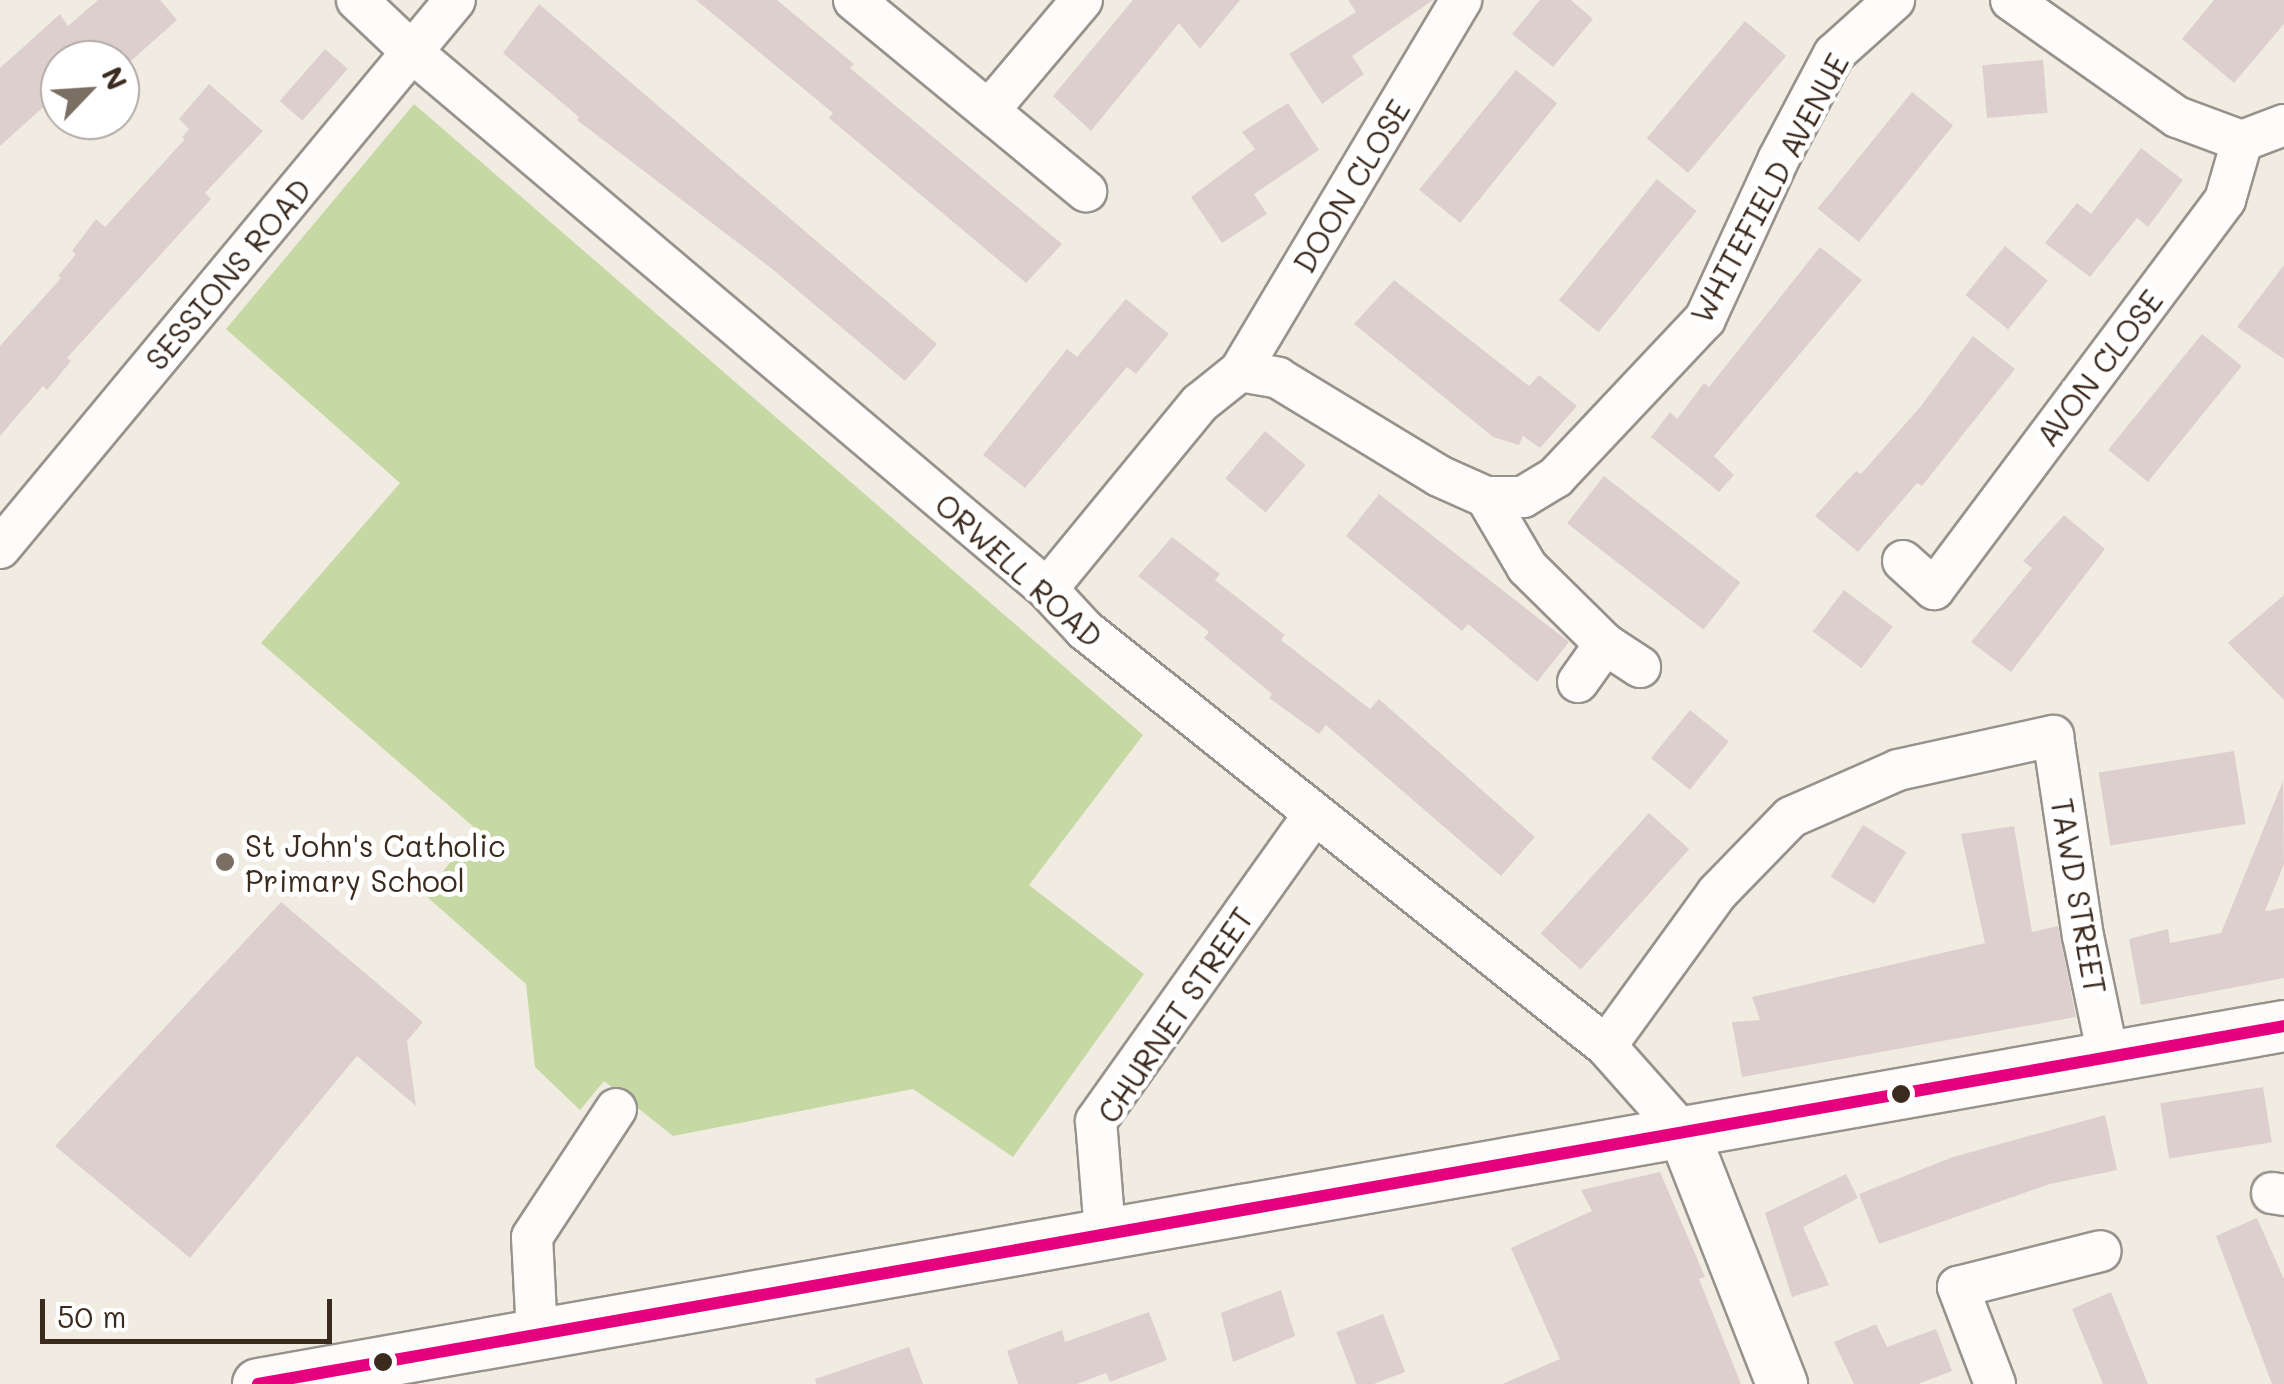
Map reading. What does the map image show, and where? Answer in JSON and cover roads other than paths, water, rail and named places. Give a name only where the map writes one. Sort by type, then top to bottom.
[{"type":"street","name":"ORWELL ROAD","points":[[358,0],[412,52],[1047,590],[1085,630],[1313,816],[1606,1046],[1684,1134]]},
{"type":"street","name":"SESSIONS ROAD","points":[[0,548],[455,0]]},
{"type":"street","points":[[854,0],[1086,191]]},
{"type":"street","points":[[989,110],[1082,0]]},
{"type":"street","name":"DOON CLOSE","points":[[1240,371],[1461,0]]},
{"type":"street","name":"WHITEFIELD AVENUE","points":[[1486,497],[1523,497],[1556,477],[1705,319],[1778,160],[1834,54],[1894,0]]},
{"type":"street","points":[[2011,0],[2177,117],[2242,140],[2284,124]]},
{"type":"street","name":"AVON CLOSE","points":[[1904,561],[1934,589],[2225,200],[2242,140]]},
{"type":"street","points":[[1047,590],[1200,402],[1240,371],[1278,378],[1439,476],[1486,497],[1527,567],[1605,644],[1640,666]]},
{"type":"street","points":[[1578,682],[1605,644]]},
{"type":"street","name":"TAWD STREET","points":[[1606,1046],[1717,893],[1791,817],[1898,770],[2053,736],[2083,936],[2108,1056]]},
{"type":"street","name":"CHURNET STREET","points":[[1105,1232],[1096,1121],[1313,816]]},
{"type":"street","points":[[258,1384],[2284,1026]]},
{"type":"street","points":[[537,1335],[532,1237],[616,1109]]},
{"type":"street","points":[[1684,1134],[1782,1384]]},
{"type":"street","points":[[1995,1384],[1958,1287],[2102,1251]]},
{"type":"place","name":"St John's Catholic Primary School","points":[[225,862]]}]
